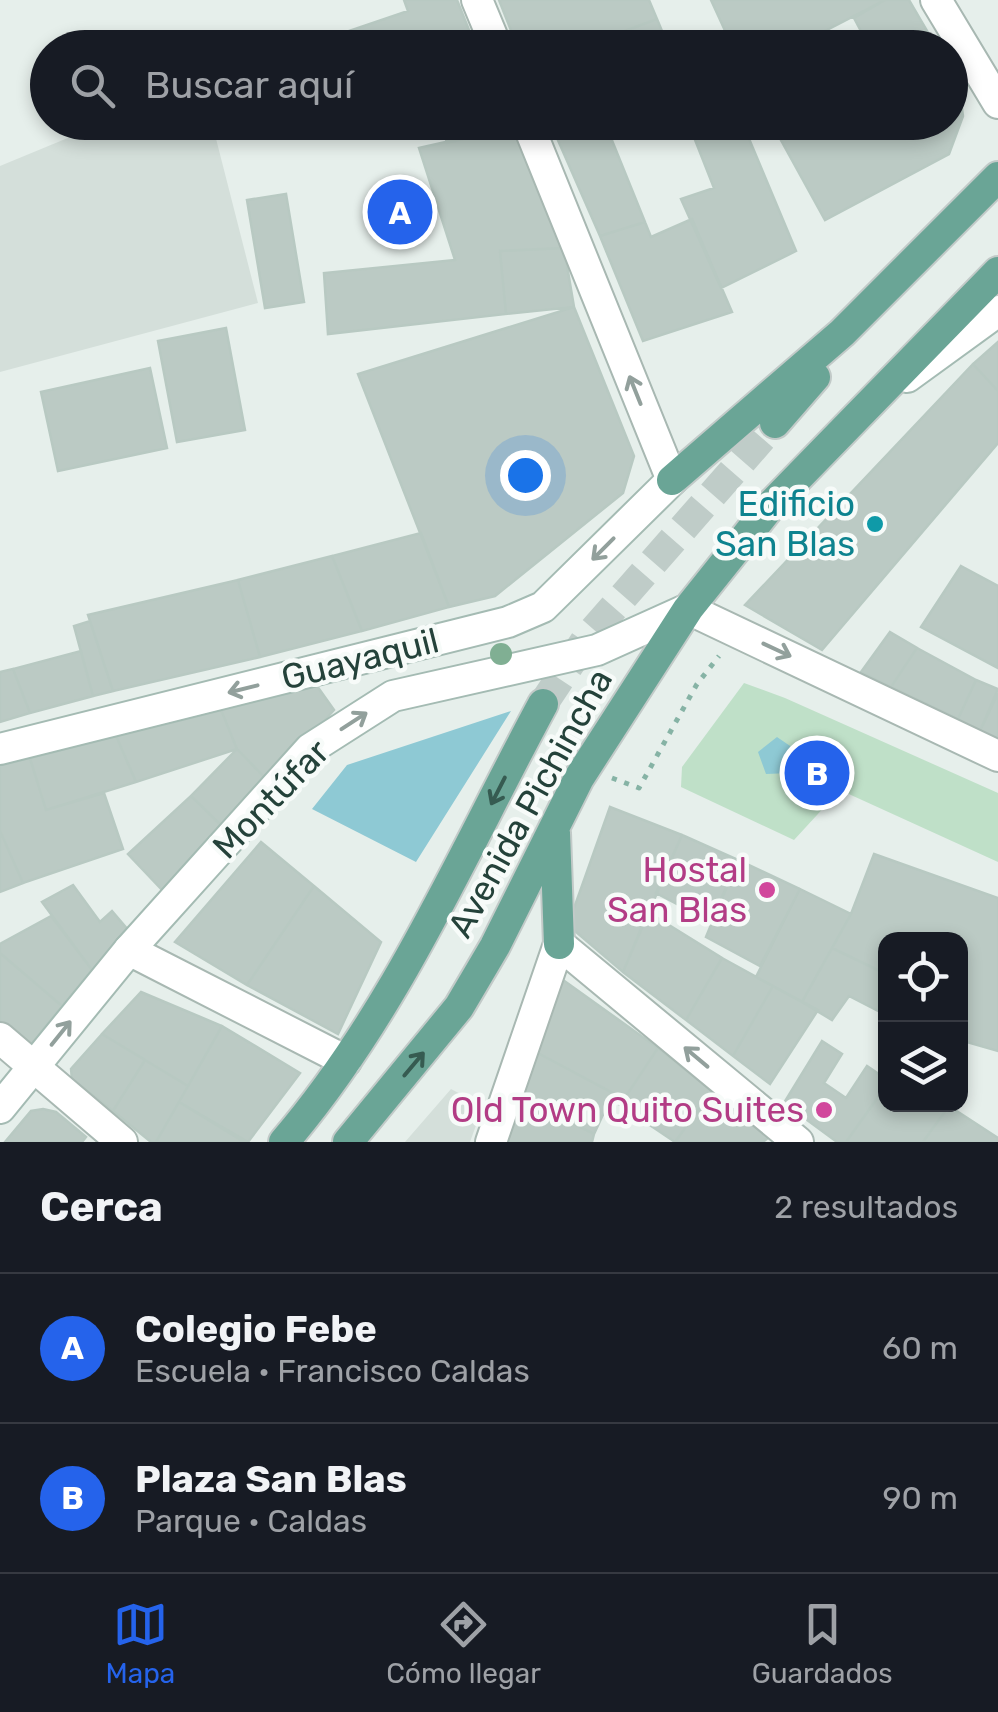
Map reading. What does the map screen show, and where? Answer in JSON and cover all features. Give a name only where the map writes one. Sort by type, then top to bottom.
[{"type":"main road","points":[[672,480],[842,334],[998,178]]},
{"type":"main road","points":[[775,423],[929,248]]},
{"type":"main road","name":"Avenida Pichincha","points":[[349,1140],[459,1007],[495,946],[584,769],[688,609],[772,504],[998,272]]},
{"type":"main road","name":"Avenida Pichincha","points":[[294,1130],[382,1010],[543,704]]},
{"type":"main road","points":[[555,830],[559,944]]},
{"type":"street","points":[[478,0],[489,30]]},
{"type":"street","points":[[936,0],[954,30]]},
{"type":"street","points":[[968,53],[998,102]]},
{"type":"street","points":[[534,140],[672,480]]},
{"type":"street","points":[[860,412],[998,312]]},
{"type":"street","name":"Guayaquil","points":[[0,749],[526,614],[543,607],[672,480]]},
{"type":"street","points":[[688,609],[998,756]]},
{"type":"street","name":"Montúfar","points":[[0,1108],[129,950],[310,749],[393,696],[598,650],[688,609]]},
{"type":"street","points":[[491,1142],[559,944],[798,1142]]},
{"type":"street","points":[[129,950],[346,1061]]},
{"type":"street","points":[[0,1038],[122,1142]]},
{"type":"path","points":[[584,769],[639,788],[697,684],[713,660],[723,654]]},
{"type":"shaded area","points":[[63,140],[216,140],[258,303],[0,372],[0,166]]},
{"type":"shaded area","points":[[451,1089],[483,1106],[470,1142],[405,1142]]},
{"type":"green space","points":[[744,683],[998,793],[998,862],[840,790],[794,840],[681,787],[682,767]]},
{"type":"water","points":[[511,711],[416,862],[312,809],[347,765]]},
{"type":"water","points":[[777,737],[796,750],[791,773],[766,774],[758,752]]},
{"type":"building","points":[[404,0],[457,0],[469,30],[352,30],[408,11]]},
{"type":"building","points":[[499,0],[649,0],[657,19],[627,30],[511,30]]},
{"type":"building","points":[[711,0],[885,0],[827,30],[725,30]]},
{"type":"building","points":[[885,0],[909,0],[926,30],[860,30],[854,18]]},
{"type":"building","points":[[657,19],[662,30],[627,30]]},
{"type":"building","points":[[454,140],[518,140],[564,248],[500,251],[506,314],[328,334],[324,273],[455,260],[419,148]]},
{"type":"building","points":[[558,140],[612,140],[645,222],[600,236]]},
{"type":"building","points":[[695,140],[750,140],[796,251],[721,288],[681,199],[714,188]]},
{"type":"building","points":[[781,140],[954,140],[949,154],[825,220]]},
{"type":"building","points":[[286,194],[304,302],[265,308],[247,200]]},
{"type":"building","points":[[692,219],[732,312],[643,341],[600,236],[645,222],[651,237]]},
{"type":"building","points":[[564,248],[574,307],[506,314],[500,251]]},
{"type":"building","points":[[574,307],[634,456],[623,493],[495,596],[449,607],[358,374]]},
{"type":"building","points":[[226,328],[245,430],[177,442],[158,341]]},
{"type":"building","points":[[998,342],[998,391],[973,364]]},
{"type":"building","name":"Edificio San Blas","points":[[973,364],[998,391],[998,443],[822,650],[745,605]]},
{"type":"building","points":[[150,368],[167,448],[58,471],[41,392]]},
{"type":"building","points":[[421,533],[449,607],[362,631],[332,556]]},
{"type":"building","points":[[332,556],[362,631],[260,657],[238,580]]},
{"type":"building","points":[[961,566],[998,586],[998,668],[921,627]]},
{"type":"building","points":[[238,580],[260,657],[113,691],[88,615]]},
{"type":"building","points":[[90,621],[113,691],[93,696],[74,626]]},
{"type":"building","points":[[890,632],[917,648],[891,687],[861,672]]},
{"type":"building","points":[[917,648],[976,680],[958,719],[891,687]]},
{"type":"building","points":[[81,651],[93,696],[30,713],[13,669]]},
{"type":"building","points":[[13,669],[30,713],[0,722],[0,672]]},
{"type":"building","points":[[976,680],[998,689],[980,731],[958,719]]},
{"type":"building","points":[[317,686],[334,710],[269,782],[237,749],[219,705]]},
{"type":"building","points":[[998,693],[998,739],[980,731]]},
{"type":"building","points":[[219,705],[237,749],[136,782],[114,731]]},
{"type":"building","points":[[114,731],[136,782],[46,810],[28,752]]},
{"type":"building","points":[[237,749],[269,782],[227,831],[191,796]]},
{"type":"building","points":[[28,752],[46,810],[104,793],[123,849],[23,883],[0,831],[0,760]]},
{"type":"building","points":[[191,796],[227,831],[164,892],[128,854]]},
{"type":"building","points":[[610,807],[682,835],[623,972],[568,925]]},
{"type":"building","points":[[0,831],[23,883],[0,892]]},
{"type":"building","points":[[682,835],[738,860],[711,922],[656,893]]},
{"type":"building","points":[[261,842],[314,886],[247,985],[175,942]]},
{"type":"building","points":[[874,854],[998,898],[998,1051],[968,1042],[968,932],[878,932],[878,970],[832,948],[851,914]]},
{"type":"building","name":"Hostal San Blas","points":[[738,860],[800,889],[760,966],[706,937]]},
{"type":"building","points":[[73,885],[100,922],[112,911],[129,931],[92,970],[42,902]]},
{"type":"building","points":[[314,886],[381,942],[338,1034],[247,985]]},
{"type":"building","points":[[800,889],[851,914],[802,1002],[756,977]]},
{"type":"building","points":[[648,912],[722,958],[686,1020],[623,972]]},
{"type":"building","points":[[51,916],[92,970],[62,1006],[0,953],[0,944]]},
{"type":"building","points":[[832,948],[878,970],[878,1011],[849,996],[832,1020],[802,1002]]},
{"type":"building","points":[[0,953],[62,1006],[28,1048],[0,1023]]},
{"type":"building","points":[[722,958],[773,986],[733,1056],[686,1020]]},
{"type":"building","points":[[563,980],[658,1048],[624,1099],[534,1051]]},
{"type":"building","points":[[773,986],[818,1010],[770,1084],[733,1056]]},
{"type":"building","points":[[141,992],[222,1026],[188,1086],[102,1034]]},
{"type":"building","points":[[222,1026],[300,1073],[248,1142],[179,1102]]},
{"type":"building","points":[[102,1034],[145,1060],[113,1111],[72,1079],[71,1069]]},
{"type":"building","points":[[822,1041],[842,1054],[824,1083],[846,1098],[867,1066],[878,1074],[878,1097],[846,1142],[837,1142],[784,1103]]},
{"type":"building","points":[[658,1048],[712,1091],[675,1142],[620,1105]]},
{"type":"building","points":[[534,1051],[613,1093],[594,1134],[520,1096]]},
{"type":"building","points":[[145,1060],[188,1086],[156,1142],[113,1111]]},
{"type":"building","points":[[712,1091],[769,1137],[763,1142],[675,1142]]},
{"type":"building","points":[[520,1096],[594,1134],[592,1142],[505,1142]]},
{"type":"building","points":[[878,1097],[878,1112],[945,1112],[923,1142],[846,1142]]},
{"type":"building","points":[[179,1102],[244,1142],[156,1142]]},
{"type":"building","points":[[31,1111],[56,1112],[86,1137],[82,1142],[5,1142]]},
{"type":"building","points":[[945,1112],[958,1112],[998,1138],[997,1142],[923,1142]]},
{"type":"tunnel","points":[[543,704],[587,638],[775,423]]},
{"type":"place","name":"Colegio Febe","points":[[400,212]]},
{"type":"place","name":"Edificio San Blas","points":[[875,524]]},
{"type":"place","name":"Plaza San Blas","points":[[817,773]]},
{"type":"place","name":"Hostal San Blas","points":[[767,890]]},
{"type":"place","name":"Old Town Quito Suites","points":[[824,1110]]}]
